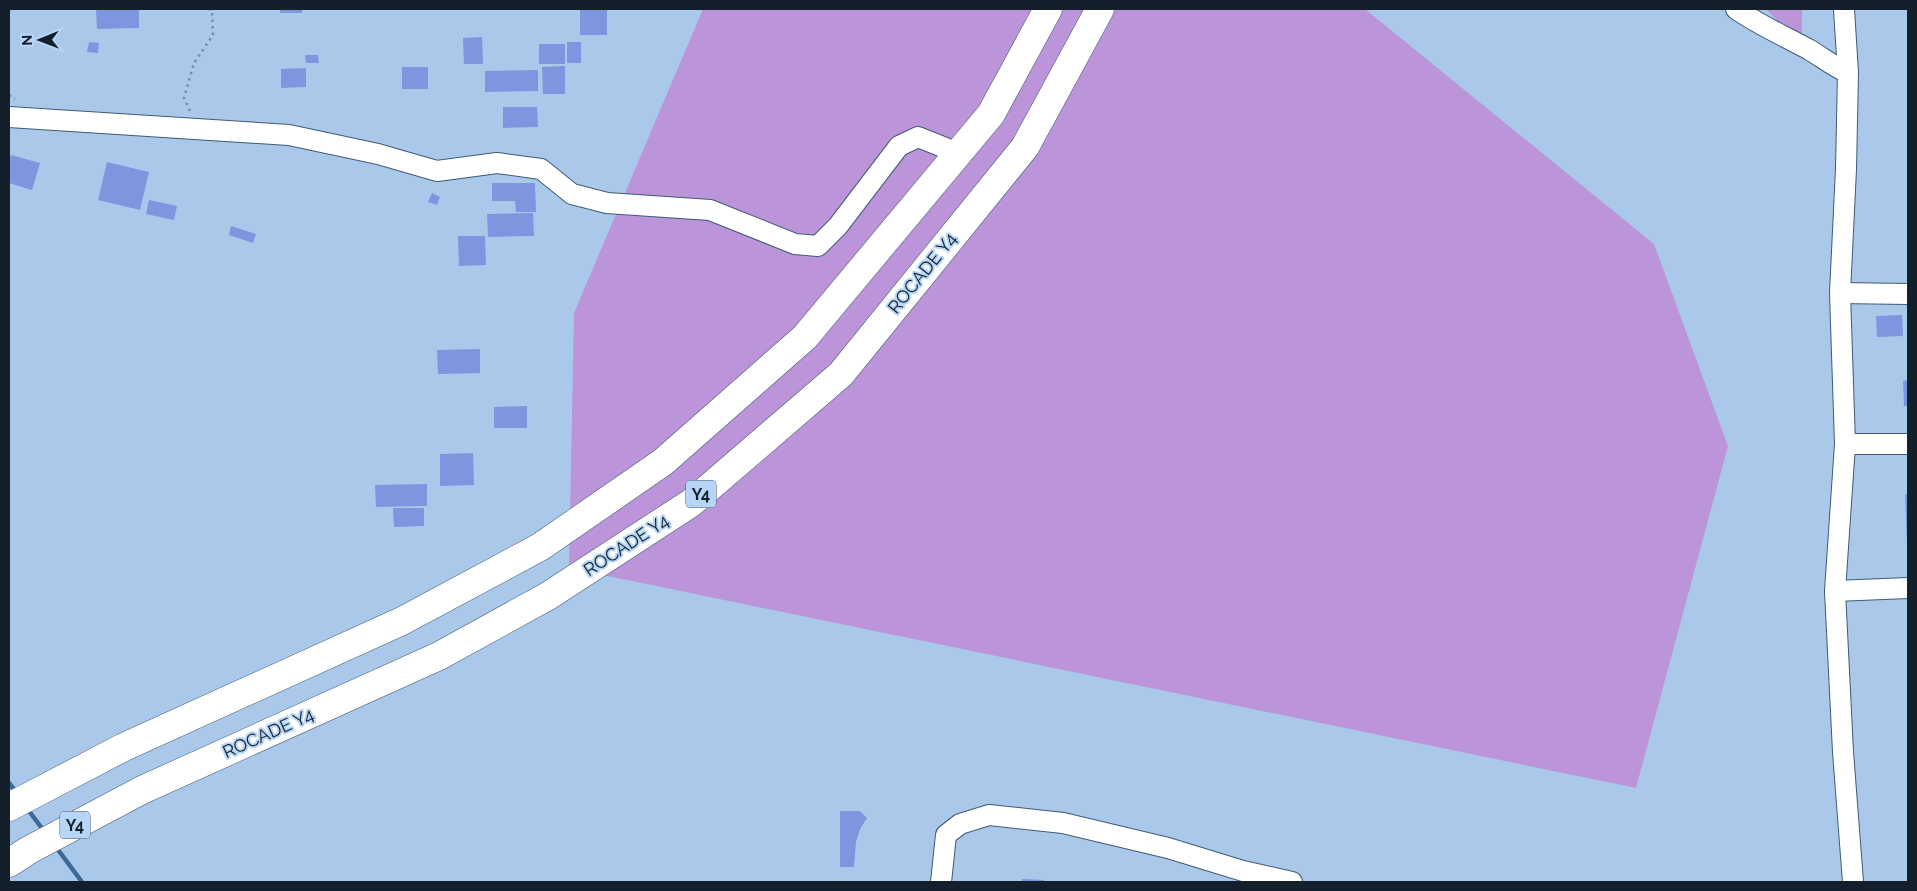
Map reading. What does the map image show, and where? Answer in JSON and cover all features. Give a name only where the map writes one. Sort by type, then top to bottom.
[{"type":"highway","points":[[9,807],[124,747],[402,621],[540,547],[663,462],[805,337],[991,114],[1048,9]]},
{"type":"highway","name":"ROCADE Y4","points":[[9,863],[29,850],[142,790],[439,656],[548,596],[691,503],[840,374],[1025,146],[1100,9]]},
{"type":"street","points":[[1736,9],[1756,23],[1802,46],[1838,69],[1848,73]]},
{"type":"street","points":[[1844,9],[1848,73],[1840,293],[1845,444],[1835,591],[1843,752],[1853,882]]},
{"type":"street","points":[[9,117],[288,135],[378,154],[437,171],[497,163],[541,169],[572,194],[607,203],[710,210],[795,244],[818,246],[838,226],[899,146],[918,137],[958,153]]},
{"type":"street","points":[[1840,293],[1908,294]]},
{"type":"street","points":[[1845,444],[1908,444]]},
{"type":"street","points":[[1835,591],[1908,588]]},
{"type":"street","points":[[940,882],[946,836],[960,824],[989,815],[1063,823],[1168,848],[1282,881]]},
{"type":"path","points":[[198,128],[184,98],[194,63],[213,35],[212,12],[209,9]]},
{"type":"shaded area","points":[[703,9],[1365,9],[1654,244],[1728,446],[1636,788],[569,568],[574,313]]},
{"type":"shaded area","points":[[1766,9],[1802,9],[1802,46]]},
{"type":"building","points":[[96,9],[139,9],[139,28],[97,29]]},
{"type":"building","points":[[280,9],[302,9],[302,13],[280,13]]},
{"type":"building","points":[[580,10],[607,10],[607,35],[580,35]]},
{"type":"building","points":[[482,37],[483,64],[464,64],[463,38]]},
{"type":"building","points":[[89,42],[99,43],[98,53],[87,52]]},
{"type":"building","points":[[567,42],[581,42],[581,63],[567,63]]},
{"type":"building","points":[[539,44],[565,44],[565,64],[539,64]]},
{"type":"building","points":[[305,55],[318,55],[319,63],[306,63]]},
{"type":"building","points":[[565,66],[565,94],[543,94],[542,67]]},
{"type":"building","points":[[402,67],[428,67],[428,89],[402,89]]},
{"type":"building","points":[[306,68],[306,87],[281,88],[281,69]]},
{"type":"building","points":[[538,70],[538,91],[485,92],[485,71]]},
{"type":"building","points":[[503,107],[537,107],[538,127],[503,128]]},
{"type":"building","points":[[11,155],[40,163],[32,190],[9,183]]},
{"type":"building","points":[[107,162],[149,172],[140,210],[98,200]]},
{"type":"building","points":[[492,183],[535,183],[536,212],[516,212],[515,201],[492,201]]},
{"type":"building","points":[[432,193],[440,197],[437,205],[428,202]]},
{"type":"building","points":[[149,200],[177,206],[174,220],[146,214]]},
{"type":"building","points":[[533,213],[534,236],[488,237],[487,214]]},
{"type":"building","points":[[231,226],[256,234],[253,243],[229,235]]},
{"type":"building","points":[[458,236],[485,236],[486,265],[459,266]]},
{"type":"building","points":[[1902,315],[1903,336],[1877,337],[1876,316]]},
{"type":"building","points":[[480,349],[480,373],[438,374],[437,350]]},
{"type":"building","points":[[1908,380],[1908,406],[1904,406],[1903,381]]},
{"type":"building","points":[[527,406],[527,428],[494,428],[494,407]]},
{"type":"building","points":[[473,453],[474,485],[440,486],[440,454]]},
{"type":"building","points":[[427,484],[427,506],[376,507],[375,485]]},
{"type":"building","points":[[1908,494],[1908,542],[1907,542],[1905,495]]},
{"type":"building","points":[[393,508],[424,508],[424,526],[394,527]]},
{"type":"building","points":[[840,811],[860,811],[867,818],[860,829],[856,842],[854,867],[840,867]]},
{"type":"building","points":[[1022,879],[1044,880],[1044,882],[1022,882]]},
{"type":"waterway","points":[[9,783],[16,792]]},
{"type":"waterway","points":[[26,807],[44,831]]},
{"type":"waterway","points":[[56,847],[82,882]]}]
